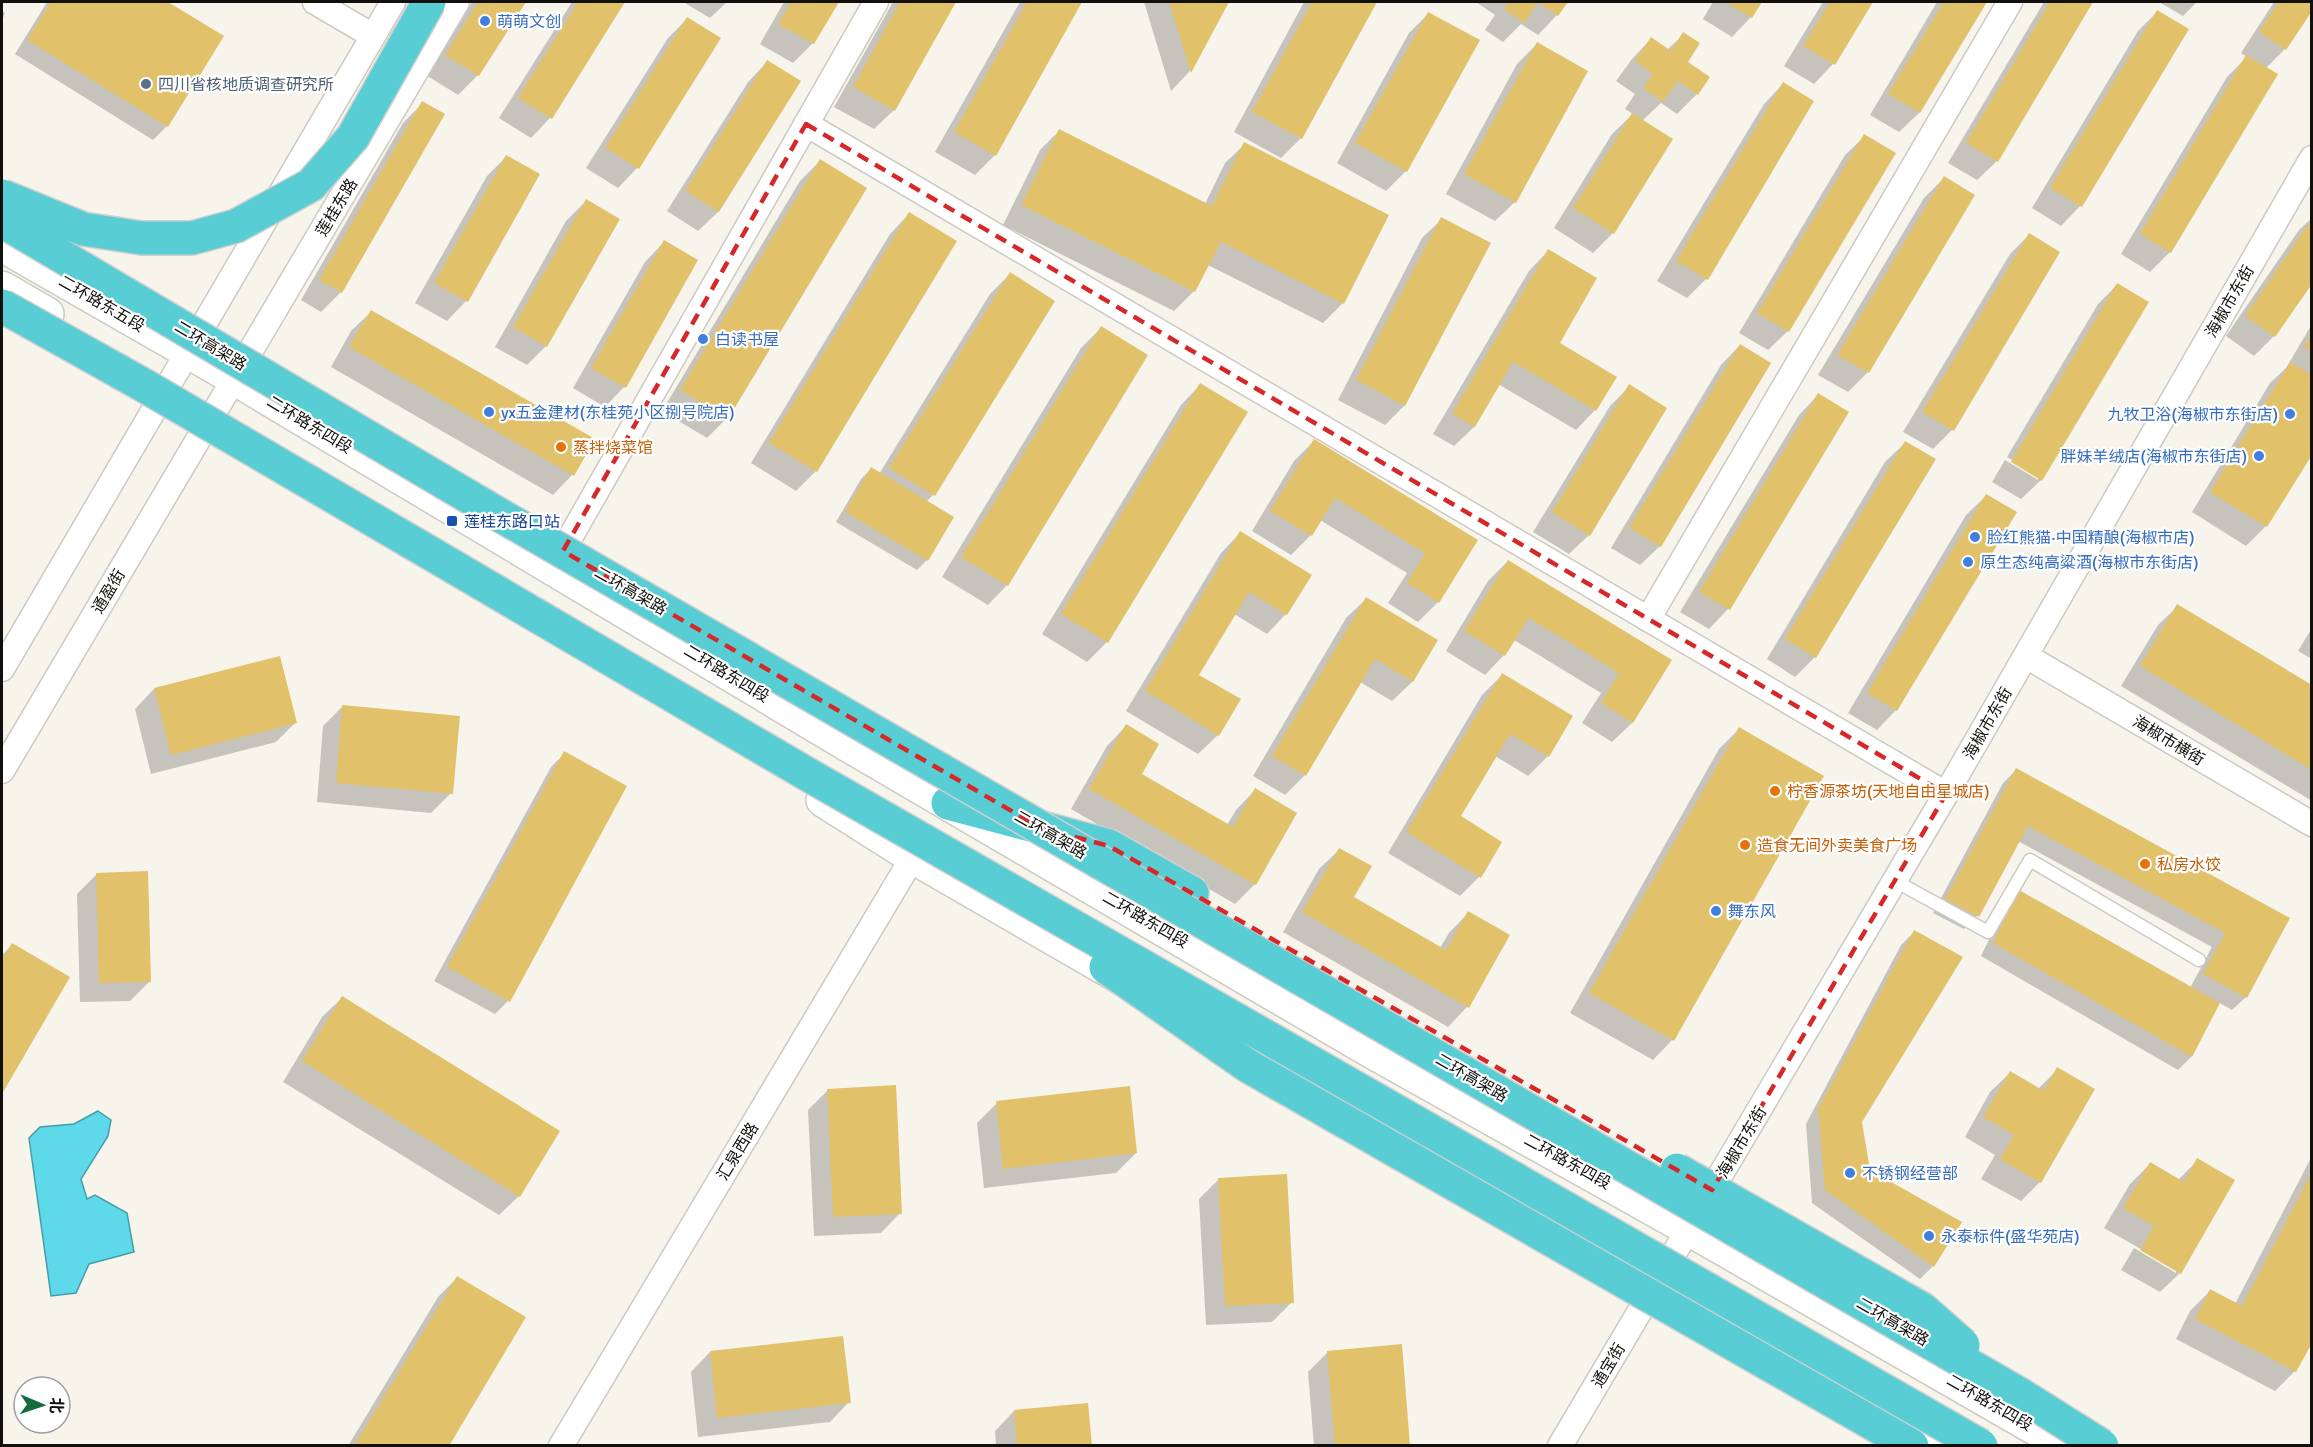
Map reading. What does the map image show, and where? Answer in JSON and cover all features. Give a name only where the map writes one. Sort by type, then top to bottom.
[{"type":"highway","points":[[2,196],[83,229],[142,238],[192,238],[236,226],[311,185],[353,137],[429,2]]},
{"type":"highway","name":"二环高架路","points":[[2,221],[498,514],[2021,1395],[2102,1446]]},
{"type":"highway","points":[[2,306],[145,386],[921,851],[1981,1446]]},
{"type":"highway","points":[[948,803],[1109,846],[1922,1309],[2021,1395]]},
{"type":"highway","points":[[921,851],[1248,1066],[1912,1446]]},
{"type":"main road","name":"二环路东五段","points":[[2,245],[234,378]]},
{"type":"main road","points":[[2,288],[214,411],[921,851],[1657,1284],[1941,1446]]},
{"type":"main road","name":"二环路东四段","points":[[234,378],[552,569],[1371,1051],[1689,1229],[2066,1446]]},
{"type":"street","points":[[315,2],[373,36]]},
{"type":"street","points":[[2,669],[393,2]]},
{"type":"street","name":"莲桂东路","points":[[214,411],[456,2]]},
{"type":"street","points":[[552,569],[876,2]]},
{"type":"street","points":[[1648,619],[2010,2]]},
{"type":"street","points":[[806,124],[1946,794]]},
{"type":"street","name":"海椒市东街","points":[[1657,1284],[1946,794],[2312,158]]},
{"type":"street","name":"通盈街","points":[[2,771],[214,411]]},
{"type":"street","name":"海椒市横街","points":[[2026,656],[2312,824]]},
{"type":"street","name":"汇泉西路","points":[[561,1446],[921,851]]},
{"type":"street","name":"通宝街","points":[[1560,1446],[1657,1284]]},
{"type":"lane","points":[[1895,881],[1988,932],[2030,860],[2199,960]]},
{"type":"highlighted area","points":[[806,124],[1946,794],[1712,1190],[1109,846],[1041,828],[563,551]]},
{"type":"water","points":[[98,1111],[111,1120],[108,1136],[81,1179],[87,1199],[95,1195],[127,1213],[134,1252],[89,1264],[76,1293],[51,1296],[29,1138],[40,1127],[74,1124]]},
{"type":"building","name":"四川省核地质调查研究所","points":[[51,2],[168,2],[224,36],[168,127],[27,40]]},
{"type":"building","points":[[478,2],[526,2],[479,76],[445,55]]},
{"type":"building","points":[[578,2],[625,2],[552,119],[518,98]]},
{"type":"building","points":[[791,2],[839,2],[814,44],[778,24]]},
{"type":"building","points":[[900,2],[956,2],[895,111],[853,87]]},
{"type":"building","points":[[1027,2],[1082,2],[996,156],[954,132]]},
{"type":"building","points":[[1169,2],[1229,2],[1191,73]]},
{"type":"building","points":[[1312,2],[1377,2],[1302,139],[1252,112]]},
{"type":"building","points":[[1509,2],[1538,2],[1524,23],[1504,9]]},
{"type":"building","points":[[1538,2],[1568,2],[1558,16]]},
{"type":"building","points":[[1725,2],[1762,2],[1752,18]]},
{"type":"building","points":[[1830,2],[1873,2],[1835,65],[1803,46]]},
{"type":"building","points":[[1944,2],[1987,2],[1920,113],[1888,94]]},
{"type":"building","points":[[2050,2],[2093,2],[1998,162],[1966,143]]},
{"type":"building","points":[[2279,2],[2312,2],[2312,11],[2286,50],[2259,32]]},
{"type":"building","points":[[2157,10],[2189,29],[2082,207],[2050,188]]},
{"type":"building","points":[[1428,12],[1480,40],[1407,172],[1355,143]]},
{"type":"building","points":[[687,17],[721,38],[639,169],[605,148]]},
{"type":"building","points":[[1683,32],[1700,43],[1688,62],[1710,77],[1698,95],[1678,81],[1663,102],[1643,88],[1653,74],[1635,61],[1651,37],[1671,51]]},
{"type":"building","points":[[1537,42],[1588,71],[1516,203],[1464,174]]},
{"type":"building","points":[[2246,55],[2278,74],[2171,253],[2140,234]]},
{"type":"building","points":[[767,60],[801,81],[719,212],[685,191]]},
{"type":"building","points":[[1783,82],[1814,101],[1708,280],[1676,261]]},
{"type":"building","points":[[422,101],[445,114],[342,293],[319,280]]},
{"type":"building","points":[[1632,113],[1673,139],[1614,234],[1573,208]]},
{"type":"building","points":[[1059,129],[1212,206],[1244,142],[1389,215],[1344,304],[1221,242],[1195,292],[1021,205]]},
{"type":"building","points":[[1864,134],[1896,153],[1789,332],[1757,313]]},
{"type":"building","points":[[506,155],[540,174],[468,302],[434,283]]},
{"type":"building","points":[[820,159],[867,188],[728,419],[680,390]]},
{"type":"building","points":[[1944,176],[1975,195],[1869,373],[1837,355]]},
{"type":"building","points":[[586,199],[620,219],[547,347],[513,327]]},
{"type":"building","points":[[909,212],[957,241],[817,472],[769,443]]},
{"type":"building","points":[[1441,217],[1491,243],[1405,406],[1356,380]]},
{"type":"building","points":[[2312,219],[2312,284],[2275,337],[2245,316]]},
{"type":"building","points":[[2029,233],[2060,252],[1954,431],[1922,412]]},
{"type":"building","points":[[664,240],[698,260],[626,388],[591,368]]},
{"type":"building","points":[[1548,249],[1597,278],[1560,343],[1617,377],[1596,411],[1513,362],[1475,427],[1452,414]]},
{"type":"building","points":[[1010,272],[1055,301],[935,496],[889,468]]},
{"type":"building","points":[[2117,283],[2149,302],[2042,481],[2011,462]]},
{"type":"building","points":[[371,310],[595,439],[574,476],[349,347]]},
{"type":"building","points":[[1101,326],[1148,355],[1008,586],[961,557]]},
{"type":"building","points":[[2312,334],[2312,352],[2304,347]]},
{"type":"building","points":[[1740,344],[1771,363],[1661,547],[1629,528]]},
{"type":"building","points":[[2290,362],[2312,375],[2312,455],[2267,527],[2210,492]]},
{"type":"building","points":[[1200,383],[1248,412],[1108,643],[1061,614]]},
{"type":"building","points":[[1629,384],[1667,408],[1590,536],[1552,512]]},
{"type":"building","points":[[1818,393],[1849,412],[1730,610],[1699,592]]},
{"type":"building","points":[[1314,439],[1478,540],[1439,603],[1407,583],[1425,553],[1335,498],[1312,536],[1270,511]]},
{"type":"building","points":[[1905,441],[1936,459],[1816,658],[1785,639]]},
{"type":"building","points":[[871,467],[954,517],[928,561],[845,512]]},
{"type":"building","points":[[1986,494],[2017,512],[1897,711],[1867,693]]},
{"type":"building","points":[[1240,531],[1312,575],[1287,615],[1249,592],[1199,675],[1241,699],[1219,736],[1145,691]]},
{"type":"building","points":[[1508,560],[1672,660],[1633,723],[1601,703],[1619,673],[1529,618],[1505,656],[1464,631]]},
{"type":"building","points":[[1366,597],[1438,640],[1413,682],[1375,659],[1306,776],[1272,756]]},
{"type":"building","points":[[2177,604],[2312,685],[2312,770],[2140,666]]},
{"type":"building","points":[[280,656],[297,723],[171,755],[154,688]]},
{"type":"building","points":[[1502,673],[1573,716],[1549,757],[1510,734],[1461,816],[1502,842],[1481,878],[1406,832]]},
{"type":"building","points":[[342,705],[460,716],[453,794],[336,783]]},
{"type":"building","points":[[1126,724],[1159,744],[1142,774],[1233,827],[1255,788],[1297,813],[1256,885],[1089,789]]},
{"type":"building","points":[[1739,727],[1824,776],[1674,1041],[1589,993]]},
{"type":"building","points":[[564,751],[627,786],[510,1002],[447,967]]},
{"type":"building","points":[[2016,768],[2290,918],[2247,998],[2203,974],[2225,933],[2028,826],[1979,917],[1945,899]]},
{"type":"building","points":[[1339,848],[1372,866],[1354,897],[1446,950],[1468,911],[1510,935],[1469,1008],[1302,912]]},
{"type":"building","points":[[148,871],[151,982],[99,983],[96,873]]},
{"type":"building","points":[[2019,890],[2220,1003],[2192,1057],[1993,943]]},
{"type":"building","points":[[1914,930],[1963,957],[1862,1122],[1870,1170],[1962,1222],[1934,1267],[1825,1190],[1818,1109]]},
{"type":"building","points":[[12,943],[70,977],[2,1094],[2,960]]},
{"type":"building","points":[[342,996],[560,1131],[520,1197],[302,1061]]},
{"type":"building","points":[[2057,1067],[2095,1089],[2041,1183],[2000,1159],[2014,1135],[1983,1117],[2010,1071],[2044,1091]]},
{"type":"building","points":[[896,1085],[902,1214],[833,1217],[827,1089]]},
{"type":"building","points":[[1130,1086],[1137,1153],[1003,1169],[996,1101]]},
{"type":"building","points":[[2197,1158],[2235,1180],[2181,1274],[2140,1250],[2154,1226],[2123,1208],[2150,1162],[2184,1182]]},
{"type":"building","points":[[2312,1172],[2312,1343],[2296,1372],[2195,1319],[2210,1289],[2242,1306]]},
{"type":"building","points":[[1287,1174],[1294,1303],[1225,1306],[1218,1178]]},
{"type":"building","points":[[457,1276],[526,1317],[449,1446],[354,1446]]},
{"type":"building","points":[[843,1336],[851,1403],[717,1418],[710,1351]]},
{"type":"building","points":[[1402,1344],[1410,1446],[1335,1446],[1327,1351]]},
{"type":"building","points":[[1088,1403],[1092,1446],[1017,1446],[1014,1410]]},
{"type":"place","name":"萌萌文创","points":[[485,21]]},
{"type":"place","name":"四川省核地质调查研究所","points":[[146,84]]},
{"type":"place","name":"白读书屋","points":[[703,339]]},
{"type":"place","name":"yx五金建材(东桂苑小区捌号院店)","points":[[489,412]]},
{"type":"place","name":"九牧卫浴(海椒市东街店)","points":[[2290,414]]},
{"type":"place","name":"蒸拌烧菜馆","points":[[561,447]]},
{"type":"place","name":"胖妹羊绒店(海椒市东街店)","points":[[2259,456]]},
{"type":"place","name":"莲桂东路口站","points":[[452,521]]},
{"type":"place","name":"脸红熊猫·中国精酿(海椒市店)","points":[[1975,537]]},
{"type":"place","name":"原生态纯高粱酒(海椒市东街店)","points":[[1968,562]]},
{"type":"place","name":"柠香源茶坊(天地自由星城店)","points":[[1775,791]]},
{"type":"place","name":"造食无间外卖美食广场","points":[[1745,845]]},
{"type":"place","name":"私房水饺","points":[[2145,864]]},
{"type":"place","name":"舞东风","points":[[1716,911]]},
{"type":"place","name":"不锈钢经营部","points":[[1850,1173]]},
{"type":"place","name":"永泰标件(盛华苑店)","points":[[1929,1236]]}]
